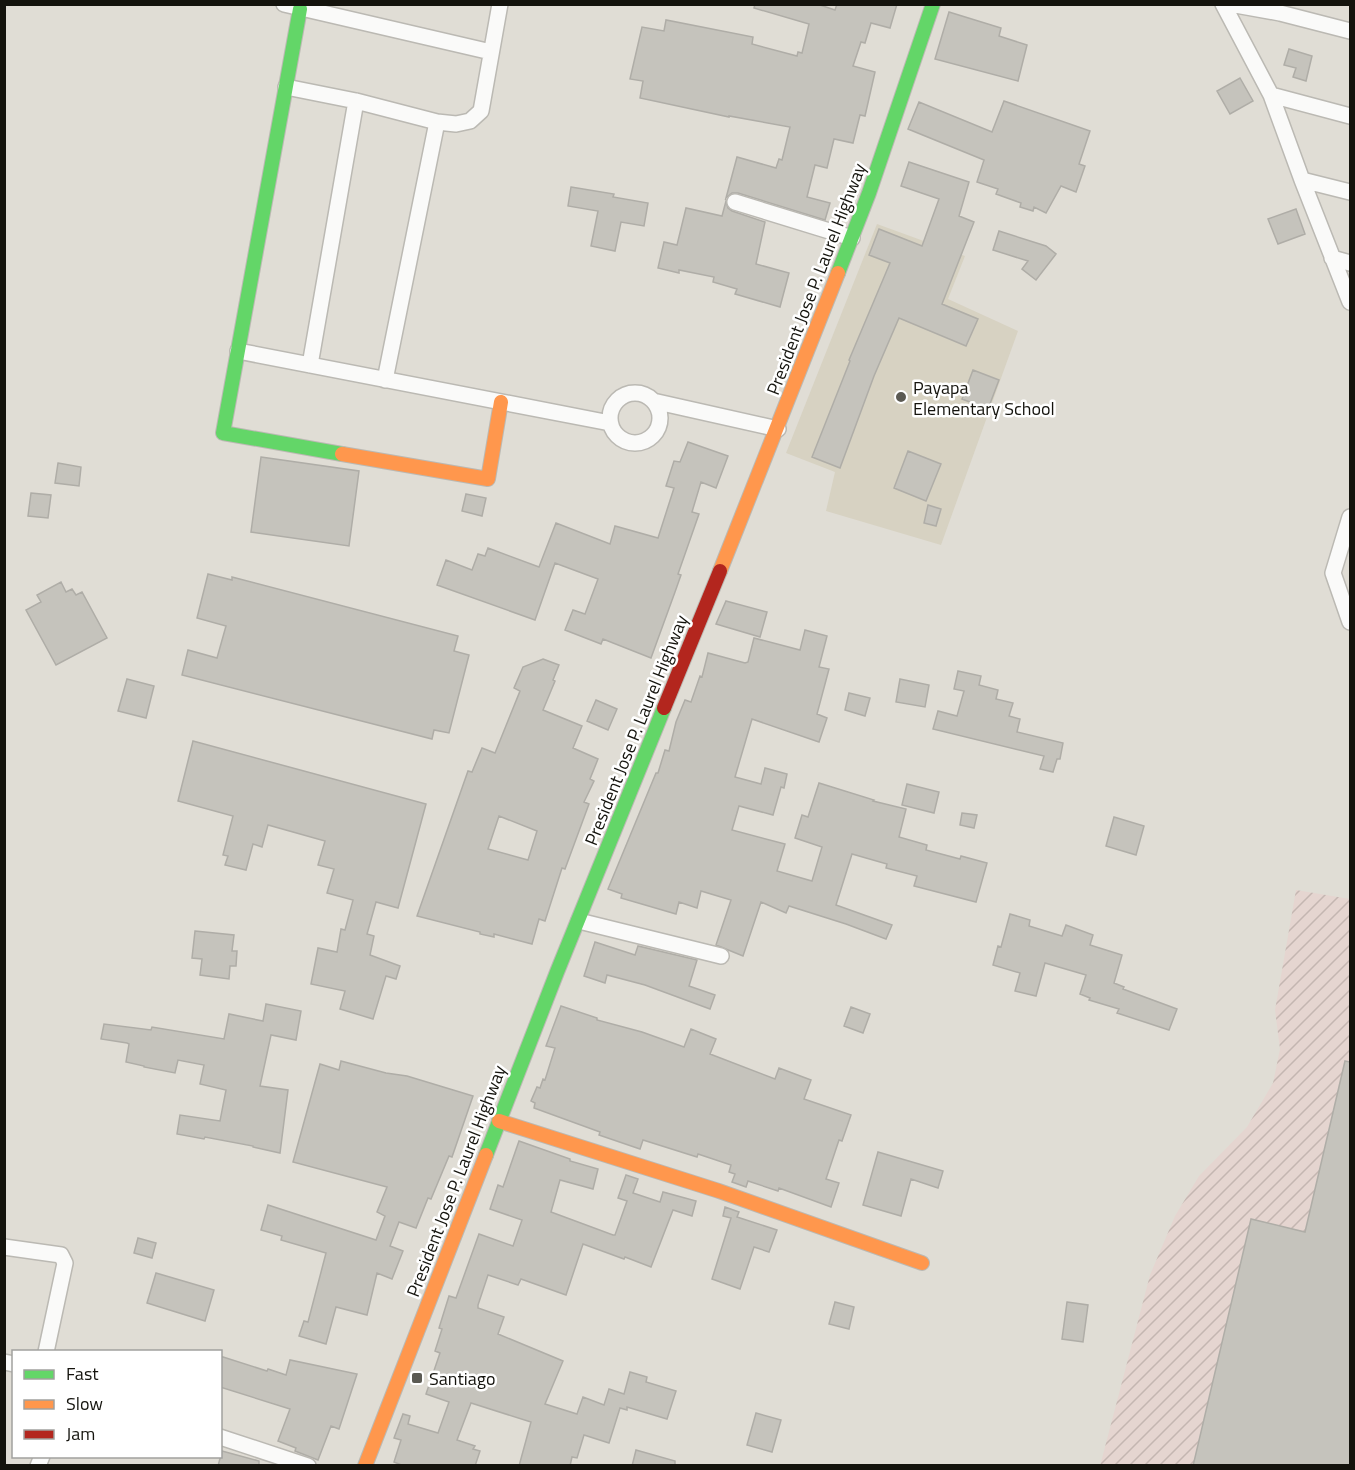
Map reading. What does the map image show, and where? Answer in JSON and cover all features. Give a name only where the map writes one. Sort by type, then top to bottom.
[{"type":"main road","name":"President Jose P. Laurel Highway","points":[[365,1466],[671,688],[778,429],[852,238],[933,4]]},
{"type":"main road","points":[[300,9],[223,433],[488,479],[501,402]]},
{"type":"main road","points":[[499,1121],[719,1191],[922,1263]]},
{"type":"street","points":[[284,4],[491,52]]},
{"type":"street","points":[[286,87],[356,101],[437,122],[470,121],[481,111],[500,4]]},
{"type":"street","points":[[1223,4],[1271,95],[1350,302]]},
{"type":"street","points":[[1230,4],[1281,9],[1350,31]]},
{"type":"street","points":[[1271,95],[1350,116]]},
{"type":"street","points":[[310,365],[356,101]]},
{"type":"street","points":[[385,380],[437,122]]},
{"type":"street","points":[[1302,180],[1350,192]]},
{"type":"street","points":[[735,202],[852,238]]},
{"type":"street","points":[[1332,258],[1350,263]]},
{"type":"street","points":[[238,351],[610,423]]},
{"type":"street","points":[[653,401],[660,417],[655,434],[640,443],[623,441],[616,435],[610,423],[613,405],[624,395],[640,394],[653,401],[778,429]]},
{"type":"street","points":[[1350,517],[1333,573],[1350,622]]},
{"type":"street","points":[[1333,573],[1350,578]]},
{"type":"street","points":[[579,921],[722,956]]},
{"type":"street","points":[[4,1247],[61,1255],[65,1263],[46,1350]]},
{"type":"street","points":[[222,1438],[308,1466]]},
{"type":"shaded area","name":"Payapa Elementary School","points":[[877,224],[965,256],[948,299],[1018,331],[941,545],[826,511],[835,472],[786,453]]},
{"type":"shaded area","points":[[1296,890],[1350,899],[1350,1465],[1100,1466],[1150,1275],[1175,1216],[1199,1176],[1247,1127],[1273,1083],[1280,1049],[1275,1010]]},
{"type":"building","points":[[755,4],[817,4],[835,10],[837,4],[897,4],[890,28],[871,23],[865,43],[861,42],[853,66],[875,72],[865,116],[860,115],[853,143],[834,139],[827,168],[815,165],[807,197],[830,203],[825,220],[738,193],[732,193],[726,198],[737,157],[776,168],[779,159],[782,160],[790,127],[640,98],[643,81],[630,79],[642,27],[664,31],[666,20],[753,37],[752,44],[797,56],[798,52],[802,53],[809,24],[754,8]]},
{"type":"building","points":[[949,12],[1001,28],[999,36],[1027,45],[1018,81],[935,59]]},
{"type":"building","points":[[1289,49],[1312,56],[1306,81],[1293,77],[1296,68],[1284,65]]},
{"type":"building","points":[[1240,78],[1253,101],[1230,114],[1217,91]]},
{"type":"building","points":[[1004,101],[1090,131],[1079,164],[1085,166],[1076,192],[1061,186],[1046,213],[1034,207],[1033,211],[1020,207],[1021,203],[996,194],[998,189],[977,182],[984,160],[908,129],[919,102],[992,132]]},
{"type":"building","points":[[909,162],[969,182],[959,216],[974,222],[942,304],[978,319],[966,346],[899,318],[874,376],[840,468],[812,457],[849,360],[890,263],[869,255],[879,229],[922,246],[939,199],[901,186]]},
{"type":"building","points":[[571,187],[614,194],[613,197],[648,203],[644,226],[621,222],[615,251],[591,246],[598,211],[568,206]]},
{"type":"building","points":[[726,201],[728,208],[732,211],[765,222],[756,264],[789,273],[780,307],[735,294],[737,289],[713,282],[714,277],[658,268],[664,242],[677,245],[686,208],[722,216]]},
{"type":"building","points":[[1296,209],[1305,234],[1278,244],[1268,219]]},
{"type":"building","points":[[999,231],[1046,246],[1056,254],[1036,280],[1022,269],[1028,261],[993,250]]},
{"type":"building","points":[[973,370],[999,380],[988,409],[962,399]]},
{"type":"building","points":[[688,442],[728,456],[716,488],[701,482],[692,512],[699,514],[678,574],[681,575],[651,658],[603,639],[601,644],[565,630],[573,610],[585,614],[598,579],[555,563],[535,620],[437,585],[446,560],[472,570],[478,554],[485,556],[488,548],[539,567],[556,523],[610,544],[615,526],[658,538],[674,488],[666,486],[674,461],[680,462]]},
{"type":"building","points":[[908,451],[941,464],[926,501],[894,488]]},
{"type":"building","points":[[261,457],[359,471],[349,546],[251,532]]},
{"type":"building","points":[[58,463],[81,467],[79,486],[55,483]]},
{"type":"building","points":[[31,493],[51,495],[48,518],[28,516]]},
{"type":"building","points":[[466,494],[486,498],[482,516],[462,511]]},
{"type":"building","points":[[928,505],[941,509],[936,526],[924,523]]},
{"type":"building","points":[[208,574],[232,580],[232,577],[458,636],[454,651],[469,655],[449,733],[434,730],[432,739],[182,675],[188,650],[217,658],[226,626],[197,618]]},
{"type":"building","points":[[61,582],[66,592],[72,589],[76,595],[82,592],[107,638],[56,665],[26,610],[41,602],[37,595]]},
{"type":"building","points":[[726,601],[767,612],[760,637],[716,624]]},
{"type":"building","points":[[805,630],[827,636],[819,667],[829,669],[817,714],[827,718],[819,742],[752,719],[735,777],[761,784],[765,768],[787,774],[773,815],[739,806],[732,830],[785,844],[777,871],[812,881],[822,847],[795,838],[802,815],[808,817],[819,783],[906,809],[899,837],[927,845],[926,850],[987,863],[976,902],[914,886],[917,876],[886,868],[887,864],[852,854],[836,905],[892,925],[886,939],[789,906],[786,913],[761,902],[743,956],[716,945],[731,900],[701,891],[697,908],[679,902],[676,914],[621,898],[622,894],[608,889],[656,773],[658,773],[665,750],[669,751],[676,722],[685,700],[691,702],[700,676],[702,677],[708,653],[745,663],[748,662],[754,638],[800,650]]},
{"type":"building","points":[[543,659],[559,665],[543,710],[582,726],[573,748],[598,759],[590,779],[594,781],[584,802],[589,804],[565,869],[562,868],[545,921],[539,919],[532,944],[494,934],[494,937],[480,934],[480,932],[417,916],[468,771],[472,772],[482,748],[495,753],[520,691],[514,688],[523,667]],"holes":[[[499,816],[537,831],[528,860],[488,849]]]},
{"type":"building","points":[[958,671],[981,676],[979,685],[998,690],[996,699],[1013,703],[1009,716],[1020,719],[1017,732],[1063,743],[1060,759],[1057,759],[1053,772],[1040,769],[1044,756],[933,729],[938,711],[957,716],[964,691],[954,689]]},
{"type":"building","points":[[127,679],[154,686],[146,718],[118,711]]},
{"type":"building","points":[[900,679],[929,685],[925,707],[896,702]]},
{"type":"building","points":[[849,693],[870,698],[865,716],[845,710]]},
{"type":"building","points":[[596,700],[617,709],[608,730],[587,721]]},
{"type":"building","points":[[193,741],[426,804],[398,908],[376,902],[367,934],[374,936],[370,955],[400,966],[396,979],[386,976],[373,1019],[340,1009],[345,991],[311,984],[318,948],[337,952],[341,929],[345,930],[353,900],[327,893],[334,869],[318,865],[325,841],[268,825],[262,847],[253,844],[246,870],[225,865],[228,856],[223,855],[233,816],[178,801]]},
{"type":"building","points":[[907,784],[939,792],[934,813],[902,805]]},
{"type":"building","points":[[962,813],[977,815],[974,828],[960,825]]},
{"type":"building","points":[[1114,817],[1144,826],[1136,855],[1106,846]]},
{"type":"building","points":[[1010,914],[1030,920],[1029,926],[1062,936],[1066,925],[1093,935],[1090,945],[1122,955],[1114,983],[1124,987],[1123,989],[1177,1009],[1169,1030],[1117,1013],[1119,1009],[1089,1000],[1090,998],[1080,994],[1086,975],[1045,963],[1036,996],[1015,991],[1020,973],[993,965],[998,946],[1001,947]]},
{"type":"building","points":[[195,931],[234,935],[232,951],[237,951],[236,966],[230,966],[229,979],[200,975],[202,959],[192,958]]},
{"type":"building","points":[[595,942],[635,955],[638,946],[697,960],[689,986],[715,995],[710,1009],[645,985],[607,975],[605,983],[584,976]]},
{"type":"building","points":[[266,1004],[301,1011],[296,1040],[271,1035],[260,1086],[288,1090],[280,1153],[205,1137],[204,1139],[177,1134],[180,1115],[220,1121],[226,1090],[200,1084],[204,1065],[178,1060],[175,1073],[144,1067],[126,1062],[129,1044],[101,1039],[104,1024],[151,1030],[152,1027],[224,1039],[229,1014],[263,1021]]},
{"type":"building","points":[[561,1006],[597,1018],[597,1020],[642,1032],[684,1047],[691,1029],[716,1039],[710,1054],[775,1079],[779,1068],[811,1080],[804,1099],[851,1115],[842,1141],[839,1140],[826,1179],[839,1183],[831,1207],[779,1188],[778,1191],[748,1181],[746,1187],[732,1182],[735,1174],[729,1172],[731,1165],[698,1154],[697,1157],[643,1140],[640,1149],[534,1108],[535,1103],[531,1101],[537,1087],[540,1088],[543,1079],[545,1080],[555,1048],[546,1046]]},
{"type":"building","points":[[851,1007],[870,1014],[863,1033],[844,1026]]},
{"type":"building","points":[[341,1061],[407,1076],[473,1096],[452,1157],[449,1156],[416,1228],[399,1222],[390,1246],[403,1251],[392,1279],[377,1273],[367,1315],[336,1307],[326,1344],[299,1336],[304,1321],[308,1322],[326,1253],[281,1240],[282,1236],[261,1230],[268,1205],[376,1240],[385,1216],[377,1212],[387,1187],[293,1162],[320,1064],[339,1070]]},
{"type":"building","points":[[1345,1061],[1350,1062],[1350,1466],[1193,1466],[1251,1219],[1305,1232]]},
{"type":"building","points":[[519,1141],[570,1159],[570,1161],[598,1169],[593,1189],[560,1180],[551,1212],[613,1235],[615,1235],[627,1201],[618,1198],[626,1175],[638,1179],[633,1193],[660,1202],[663,1192],[696,1201],[692,1216],[673,1210],[651,1267],[583,1244],[566,1295],[521,1279],[518,1285],[488,1275],[478,1305],[478,1308],[504,1317],[498,1334],[563,1361],[545,1404],[577,1414],[583,1397],[604,1405],[609,1389],[624,1394],[630,1372],[647,1377],[646,1382],[676,1391],[667,1419],[627,1407],[627,1410],[620,1408],[609,1443],[584,1435],[577,1458],[572,1457],[570,1466],[519,1466],[531,1422],[471,1403],[457,1440],[475,1446],[473,1449],[480,1451],[475,1466],[404,1466],[394,1462],[401,1440],[394,1438],[403,1414],[410,1416],[408,1424],[438,1433],[449,1402],[426,1394],[440,1353],[435,1351],[449,1296],[456,1298],[479,1234],[513,1246],[522,1220],[490,1209],[498,1185],[503,1187]]},
{"type":"building","points":[[878,1152],[943,1171],[938,1188],[911,1179],[901,1216],[863,1205]]},
{"type":"building","points":[[725,1207],[739,1212],[737,1217],[777,1230],[769,1252],[754,1247],[740,1289],[712,1279],[731,1218],[723,1216]]},
{"type":"building","points":[[138,1238],[156,1243],[152,1258],[134,1253]]},
{"type":"building","points":[[156,1273],[214,1290],[205,1321],[147,1303]]},
{"type":"building","points":[[835,1302],[854,1307],[849,1329],[829,1324]]},
{"type":"building","points":[[1067,1302],[1088,1305],[1083,1342],[1062,1339]]},
{"type":"building","points":[[222,1357],[286,1375],[290,1360],[357,1374],[339,1429],[331,1426],[318,1460],[278,1441],[290,1409],[222,1388]]},
{"type":"building","points":[[756,1413],[781,1420],[772,1452],[747,1445]]},
{"type":"building","points":[[636,1450],[675,1461],[675,1466],[632,1466]]},
{"type":"building","points":[[222,1451],[259,1461],[259,1466],[218,1466],[222,1458]]},
{"type":"traffic: fast","points":[[838,273],[869,193],[933,4]]},
{"type":"traffic: fast","points":[[300,9],[223,433],[342,454]]},
{"type":"traffic: fast","points":[[486,1155],[664,708]]},
{"type":"traffic: slow","points":[[720,571],[838,273]]},
{"type":"traffic: slow","points":[[342,454],[488,479],[501,402]]},
{"type":"traffic: slow","points":[[499,1121],[719,1191],[922,1263]]},
{"type":"traffic: slow","points":[[365,1466],[486,1155]]},
{"type":"traffic: jam","points":[[664,708],[720,571]]},
{"type":"place","name":"Payapa Elementary School","points":[[901,397]]},
{"type":"place","name":"Santiago","points":[[417,1378]]}]
